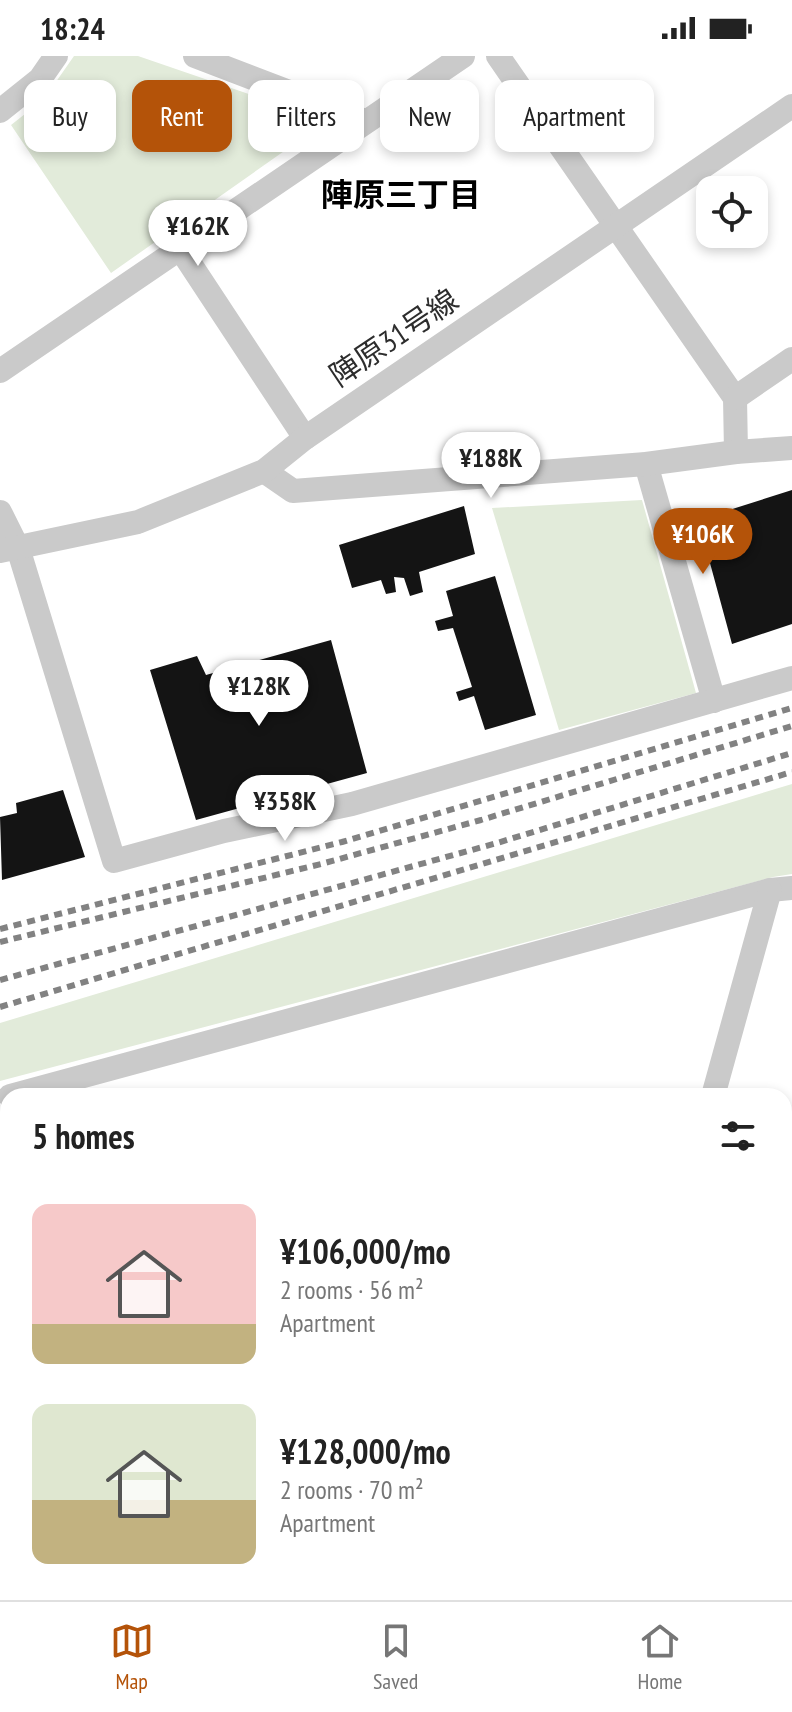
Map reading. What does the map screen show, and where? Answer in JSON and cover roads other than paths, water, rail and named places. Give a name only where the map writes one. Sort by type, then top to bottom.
[{"type":"street","points":[[0,111],[40,79],[56,56]]},
{"type":"street","points":[[195,56],[365,121]]},
{"type":"street","points":[[0,371],[463,56]]},
{"type":"street","points":[[498,56],[735,398],[736,452]]},
{"type":"street","name":"陣原31号線","points":[[9,550],[138,522],[264,471],[305,438],[792,106]]},
{"type":"street","points":[[181,250],[305,438]]},
{"type":"street","points":[[735,398],[792,359]]},
{"type":"street","points":[[264,471],[293,491],[646,464],[792,448]]},
{"type":"street","points":[[646,464],[714,701]]},
{"type":"street","points":[[0,512],[9,550],[114,861],[224,831],[352,804],[792,678]]},
{"type":"street","points":[[716,1088],[781,889]]},
{"type":"street","points":[[39,1088],[781,889]]},
{"type":"railway","points":[[0,929],[342,842],[792,708]]},
{"type":"railway","points":[[0,942],[321,864],[481,820],[792,726]]},
{"type":"railway","points":[[0,980],[497,843],[792,753]]},
{"type":"railway","points":[[0,1007],[792,772]]},
{"type":"district","name":"陣原三丁目","points":[[401,195]]}]
